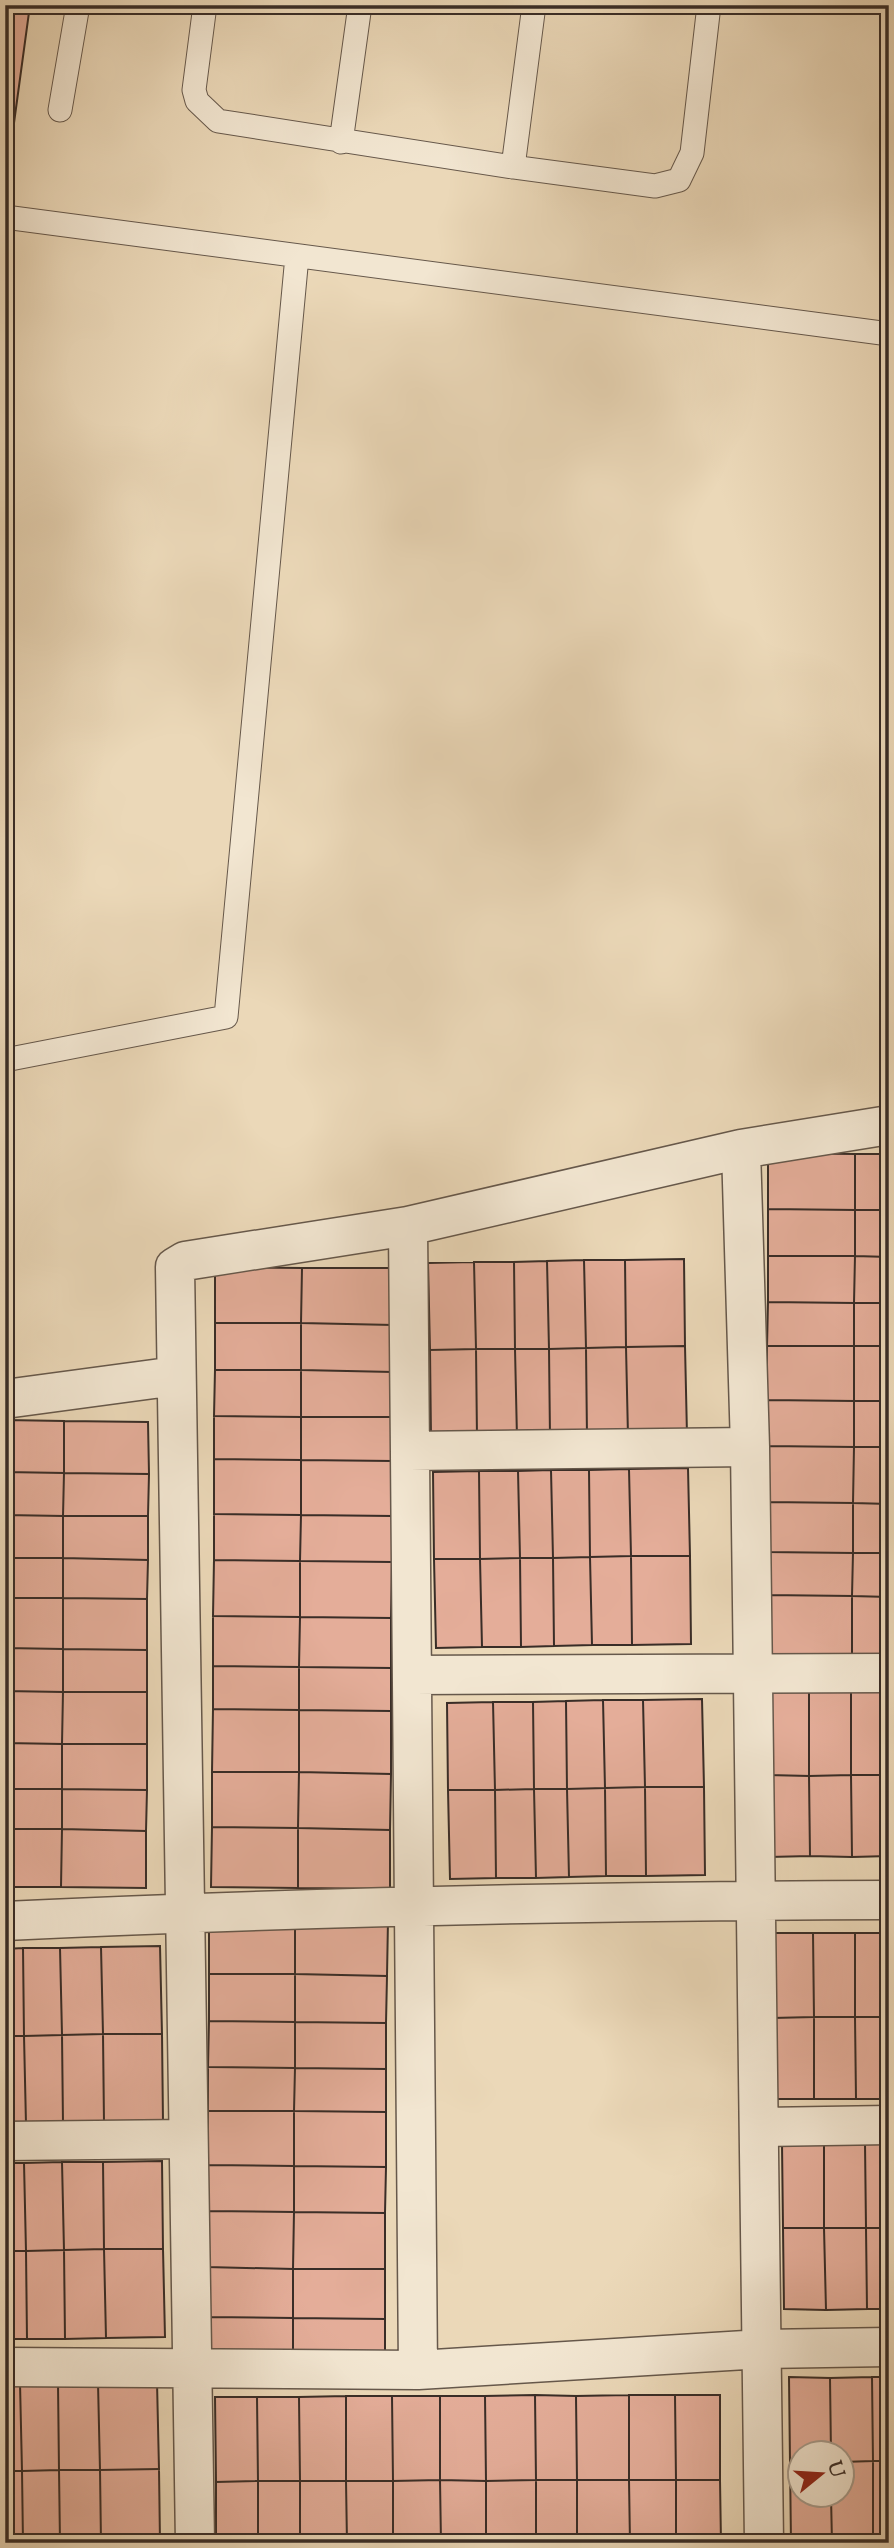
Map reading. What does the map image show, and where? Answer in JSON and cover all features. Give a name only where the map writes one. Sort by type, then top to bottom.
[{"type":"street","points":[[195,2543],[175,1267],[185,1261],[408,1226],[741,1149],[889,1125]]},
{"type":"street","points":[[741,1149],[750,1447],[764,2543]]},
{"type":"street","points":[[408,1226],[418,2370]]},
{"type":"street","points":[[5,1399],[176,1376]]},
{"type":"street","points":[[410,1451],[750,1447]]},
{"type":"street","points":[[413,1675],[889,1673]]},
{"type":"street","points":[[5,1921],[184,1912],[889,1900]]},
{"type":"street","points":[[759,2127],[889,2125]]},
{"type":"street","points":[[5,2141],[188,2139]]},
{"type":"street","points":[[5,2367],[418,2370],[762,2349],[889,2347]]},
{"type":"lane","points":[[60,110],[78,5]]},
{"type":"lane","points":[[205,5],[194,90],[197,101],[218,121],[341,142],[655,186],[679,180],[692,153],[709,5]]},
{"type":"lane","points":[[341,142],[360,5]]},
{"type":"lane","points":[[513,167],[534,5]]},
{"type":"lane","points":[[5,217],[889,334]]},
{"type":"lane","points":[[5,1060],[226,1017],[297,256]]},
{"type":"building","points":[[5,5],[30,5],[11,145],[5,144]]},
{"type":"building","points":[[768,1153],[855,1154],[855,1210],[768,1209]]},
{"type":"building","points":[[855,1154],[889,1154],[889,1210],[855,1210]]},
{"type":"building","points":[[768,1209],[855,1210],[855,1256],[768,1256]]},
{"type":"building","points":[[855,1210],[889,1210],[889,1257],[855,1256]]},
{"type":"building","points":[[768,1256],[855,1256],[854,1303],[768,1302]]},
{"type":"building","points":[[855,1256],[889,1257],[889,1303],[854,1303]]},
{"type":"building","points":[[684,1259],[685,1346],[626,1347],[625,1260]]},
{"type":"building","points":[[584,1260],[586,1348],[549,1349],[547,1261]]},
{"type":"building","points":[[584,1260],[625,1260],[626,1347],[586,1348]]},
{"type":"building","points":[[547,1261],[549,1349],[515,1349],[514,1262]]},
{"type":"building","points":[[474,1262],[476,1349],[430,1350],[428,1263]]},
{"type":"building","points":[[474,1262],[514,1262],[515,1349],[476,1349]]},
{"type":"building","points":[[215,1267],[302,1268],[301,1323],[215,1323]]},
{"type":"building","points":[[302,1268],[393,1268],[393,1325],[301,1323]]},
{"type":"building","points":[[768,1302],[854,1303],[854,1346],[767,1346]]},
{"type":"building","points":[[854,1303],[889,1303],[889,1346],[854,1346]]},
{"type":"building","points":[[215,1323],[301,1323],[301,1370],[215,1370]]},
{"type":"building","points":[[301,1323],[393,1325],[393,1372],[301,1370]]},
{"type":"building","points":[[685,1346],[687,1435],[628,1436],[626,1347]]},
{"type":"building","points":[[767,1346],[854,1346],[854,1401],[767,1400]]},
{"type":"building","points":[[854,1346],[889,1346],[889,1401],[854,1401]]},
{"type":"building","points":[[626,1347],[628,1436],[587,1437],[586,1348]]},
{"type":"building","points":[[586,1348],[587,1437],[550,1437],[549,1349]]},
{"type":"building","points":[[476,1349],[515,1349],[517,1438],[477,1438]]},
{"type":"building","points":[[476,1349],[477,1438],[431,1439],[430,1350]]},
{"type":"building","points":[[515,1349],[549,1349],[550,1437],[517,1438]]},
{"type":"building","points":[[215,1370],[301,1370],[301,1417],[214,1416]]},
{"type":"building","points":[[301,1370],[393,1372],[393,1417],[301,1417]]},
{"type":"building","points":[[767,1400],[854,1401],[854,1447],[767,1446]]},
{"type":"building","points":[[854,1401],[889,1401],[889,1447],[854,1447]]},
{"type":"building","points":[[214,1416],[301,1417],[301,1460],[214,1459]]},
{"type":"building","points":[[301,1417],[393,1417],[392,1461],[301,1460]]},
{"type":"building","points":[[5,1420],[64,1421],[64,1473],[5,1472]]},
{"type":"building","points":[[64,1421],[148,1422],[149,1474],[64,1473]]},
{"type":"building","points":[[767,1446],[854,1447],[853,1503],[767,1502]]},
{"type":"building","points":[[854,1447],[889,1447],[889,1504],[853,1503]]},
{"type":"building","points":[[214,1459],[301,1460],[301,1515],[214,1514]]},
{"type":"building","points":[[301,1460],[392,1461],[392,1516],[301,1515]]},
{"type":"building","points":[[688,1468],[690,1556],[631,1556],[629,1469]]},
{"type":"building","points":[[629,1469],[631,1556],[590,1557],[589,1470]]},
{"type":"building","points":[[551,1470],[553,1558],[520,1558],[518,1471]]},
{"type":"building","points":[[551,1470],[589,1470],[590,1557],[553,1558]]},
{"type":"building","points":[[479,1471],[480,1559],[434,1559],[433,1472]]},
{"type":"building","points":[[479,1471],[518,1471],[520,1558],[480,1559]]},
{"type":"building","points":[[5,1472],[64,1473],[63,1516],[5,1515]]},
{"type":"building","points":[[64,1473],[149,1474],[148,1516],[63,1516]]},
{"type":"building","points":[[767,1502],[853,1503],[853,1553],[766,1552]]},
{"type":"building","points":[[853,1503],[889,1504],[889,1553],[853,1553]]},
{"type":"building","points":[[214,1514],[301,1515],[300,1561],[214,1560]]},
{"type":"building","points":[[5,1515],[63,1516],[63,1558],[5,1558]]},
{"type":"building","points":[[301,1515],[392,1516],[392,1562],[300,1561]]},
{"type":"building","points":[[63,1516],[148,1516],[148,1560],[63,1558]]},
{"type":"building","points":[[766,1552],[853,1553],[852,1596],[766,1595]]},
{"type":"building","points":[[853,1553],[889,1553],[889,1597],[852,1596]]},
{"type":"building","points":[[631,1556],[632,1645],[592,1645],[590,1557]]},
{"type":"building","points":[[631,1556],[690,1556],[691,1644],[632,1645]]},
{"type":"building","points":[[590,1557],[592,1645],[554,1646],[553,1558]]},
{"type":"building","points":[[5,1558],[63,1558],[63,1598],[5,1598]]},
{"type":"building","points":[[63,1558],[148,1560],[147,1599],[63,1598]]},
{"type":"building","points":[[520,1558],[553,1558],[554,1646],[521,1647]]},
{"type":"building","points":[[520,1558],[521,1647],[482,1647],[480,1559]]},
{"type":"building","points":[[434,1559],[480,1559],[482,1647],[436,1648]]},
{"type":"building","points":[[214,1560],[300,1561],[300,1617],[213,1616]]},
{"type":"building","points":[[300,1561],[392,1562],[391,1618],[300,1617]]},
{"type":"building","points":[[766,1595],[852,1596],[852,1659],[765,1658]]},
{"type":"building","points":[[852,1596],[889,1597],[889,1659],[852,1659]]},
{"type":"building","points":[[5,1598],[63,1598],[63,1649],[5,1648]]},
{"type":"building","points":[[63,1598],[147,1599],[147,1650],[63,1649]]},
{"type":"building","points":[[213,1616],[300,1617],[299,1667],[213,1666]]},
{"type":"building","points":[[300,1617],[391,1618],[391,1668],[299,1667]]},
{"type":"building","points":[[5,1648],[63,1649],[63,1692],[5,1691]]},
{"type":"building","points":[[63,1649],[147,1650],[147,1692],[63,1692]]},
{"type":"building","points":[[213,1666],[299,1667],[299,1710],[213,1709]]},
{"type":"building","points":[[299,1667],[391,1668],[391,1711],[299,1710]]},
{"type":"building","points":[[5,1691],[63,1692],[62,1744],[5,1743]]},
{"type":"building","points":[[768,1691],[809,1691],[809,1776],[768,1775]]},
{"type":"building","points":[[809,1691],[851,1691],[851,1775],[809,1776]]},
{"type":"building","points":[[851,1691],[889,1691],[889,1775],[851,1775]]},
{"type":"building","points":[[63,1692],[147,1692],[147,1744],[62,1744]]},
{"type":"building","points":[[702,1699],[704,1787],[645,1787],[643,1700]]},
{"type":"building","points":[[603,1700],[643,1700],[645,1787],[605,1788]]},
{"type":"building","points":[[603,1700],[605,1788],[567,1789],[566,1701]]},
{"type":"building","points":[[566,1701],[567,1789],[534,1789],[533,1702]]},
{"type":"building","points":[[493,1702],[495,1790],[448,1790],[447,1703]]},
{"type":"building","points":[[493,1702],[533,1702],[534,1789],[495,1790]]},
{"type":"building","points":[[213,1709],[299,1710],[299,1772],[212,1772]]},
{"type":"building","points":[[299,1710],[391,1711],[391,1774],[299,1772]]},
{"type":"building","points":[[5,1743],[62,1744],[62,1789],[5,1789]]},
{"type":"building","points":[[62,1744],[147,1744],[147,1790],[62,1789]]},
{"type":"building","points":[[212,1772],[299,1772],[298,1828],[212,1827]]},
{"type":"building","points":[[299,1772],[391,1774],[390,1830],[298,1828]]},
{"type":"building","points":[[768,1775],[809,1776],[810,1856],[769,1857]]},
{"type":"building","points":[[851,1775],[852,1857],[810,1856],[809,1776]]},
{"type":"building","points":[[851,1775],[889,1775],[889,1856],[852,1857]]},
{"type":"building","points":[[645,1787],[646,1876],[606,1876],[605,1788]]},
{"type":"building","points":[[645,1787],[704,1787],[705,1875],[646,1876]]},
{"type":"building","points":[[605,1788],[606,1876],[569,1877],[567,1789]]},
{"type":"building","points":[[5,1789],[62,1789],[62,1829],[5,1829]]},
{"type":"building","points":[[62,1789],[147,1790],[146,1831],[62,1829]]},
{"type":"building","points":[[534,1789],[567,1789],[569,1877],[536,1878]]},
{"type":"building","points":[[534,1789],[536,1878],[496,1878],[495,1790]]},
{"type":"building","points":[[448,1790],[495,1790],[496,1878],[450,1879]]},
{"type":"building","points":[[212,1827],[298,1828],[298,1888],[211,1887]]},
{"type":"building","points":[[298,1828],[390,1830],[390,1889],[298,1888]]},
{"type":"building","points":[[5,1829],[62,1829],[61,1887],[5,1887]]},
{"type":"building","points":[[62,1829],[146,1831],[146,1888],[61,1887]]},
{"type":"building","points":[[209,1918],[295,1919],[295,1974],[209,1974]]},
{"type":"building","points":[[295,1919],[388,1920],[387,1976],[295,1974]]},
{"type":"building","points":[[772,1933],[813,1933],[814,2017],[772,2018]]},
{"type":"building","points":[[813,1933],[855,1933],[855,2017],[814,2017]]},
{"type":"building","points":[[855,1933],[889,1933],[889,2017],[855,2017]]},
{"type":"building","points":[[160,1946],[162,2034],[103,2034],[101,1947]]},
{"type":"building","points":[[101,1947],[103,2034],[62,2035],[60,1948]]},
{"type":"building","points":[[23,1948],[24,2036],[5,2036],[5,1949]]},
{"type":"building","points":[[23,1948],[60,1948],[62,2035],[24,2036]]},
{"type":"building","points":[[209,1974],[295,1974],[295,2022],[209,2021]]},
{"type":"building","points":[[295,1974],[387,1976],[386,2023],[295,2022]]},
{"type":"building","points":[[814,2017],[855,2017],[856,2099],[814,2099]]},
{"type":"building","points":[[814,2017],[814,2099],[773,2099],[772,2018]]},
{"type":"building","points":[[855,2017],[889,2017],[889,2099],[856,2099]]},
{"type":"building","points":[[209,2021],[295,2022],[295,2068],[208,2067]]},
{"type":"building","points":[[295,2022],[386,2023],[386,2069],[295,2068]]},
{"type":"building","points":[[103,2034],[104,2123],[63,2124],[62,2035]]},
{"type":"building","points":[[103,2034],[162,2034],[163,2122],[104,2123]]},
{"type":"building","points":[[62,2035],[63,2124],[26,2124],[24,2036]]},
{"type":"building","points":[[5,2036],[24,2036],[26,2124],[5,2125]]},
{"type":"building","points":[[208,2067],[295,2068],[294,2111],[208,2111]]},
{"type":"building","points":[[295,2068],[386,2069],[386,2112],[294,2111]]},
{"type":"building","points":[[208,2111],[294,2111],[294,2166],[208,2165]]},
{"type":"building","points":[[294,2111],[386,2112],[386,2167],[294,2166]]},
{"type":"building","points":[[865,2143],[866,2228],[824,2228],[824,2144]]},
{"type":"building","points":[[865,2143],[889,2143],[889,2228],[866,2228]]},
{"type":"building","points":[[782,2144],[824,2144],[824,2228],[783,2228]]},
{"type":"building","points":[[162,2161],[163,2249],[104,2249],[103,2162]]},
{"type":"building","points":[[62,2162],[64,2250],[26,2251],[24,2163]]},
{"type":"building","points":[[62,2162],[103,2162],[104,2249],[64,2250]]},
{"type":"building","points":[[5,2163],[24,2163],[26,2251],[5,2251]]},
{"type":"building","points":[[208,2165],[294,2166],[294,2212],[208,2211]]},
{"type":"building","points":[[294,2166],[386,2167],[385,2213],[294,2212]]},
{"type":"building","points":[[208,2211],[294,2212],[293,2269],[207,2267]]},
{"type":"building","points":[[294,2212],[385,2213],[385,2269],[293,2269]]},
{"type":"building","points":[[783,2228],[824,2228],[826,2310],[784,2309]]},
{"type":"building","points":[[824,2228],[866,2228],[867,2309],[826,2310]]},
{"type":"building","points":[[866,2228],[889,2228],[889,2309],[867,2309]]},
{"type":"building","points":[[104,2249],[106,2338],[65,2339],[64,2250]]},
{"type":"building","points":[[104,2249],[163,2249],[165,2337],[106,2338]]},
{"type":"building","points":[[64,2250],[65,2339],[27,2339],[26,2251]]},
{"type":"building","points":[[5,2251],[26,2251],[27,2339],[5,2339]]},
{"type":"building","points":[[207,2267],[293,2269],[293,2318],[207,2317]]},
{"type":"building","points":[[293,2269],[385,2269],[385,2319],[293,2318]]},
{"type":"building","points":[[207,2317],[293,2318],[293,2361],[206,2361]]},
{"type":"building","points":[[293,2318],[385,2319],[385,2363],[293,2361]]},
{"type":"building","points":[[789,2377],[830,2378],[831,2440],[790,2440]]},
{"type":"building","points":[[872,2377],[873,2461],[856,2462],[856,2440],[831,2440],[830,2378]]},
{"type":"building","points":[[872,2377],[889,2377],[889,2461],[873,2461]]},
{"type":"building","points":[[157,2382],[159,2469],[100,2470],[98,2383]]},
{"type":"building","points":[[20,2383],[22,2471],[5,2471],[5,2384]]},
{"type":"building","points":[[20,2383],[58,2383],[59,2470],[22,2471]]},
{"type":"building","points":[[58,2383],[98,2383],[100,2470],[59,2470]]},
{"type":"building","points":[[535,2395],[576,2396],[577,2480],[536,2480]]},
{"type":"building","points":[[535,2395],[536,2480],[486,2481],[485,2396]]},
{"type":"building","points":[[629,2395],[675,2395],[676,2480],[629,2480]]},
{"type":"building","points":[[629,2395],[629,2480],[577,2480],[576,2396]]},
{"type":"building","points":[[675,2395],[720,2395],[720,2480],[676,2480]]},
{"type":"building","points":[[346,2396],[392,2396],[393,2481],[346,2481]]},
{"type":"building","points":[[346,2396],[346,2481],[300,2481],[299,2397]]},
{"type":"building","points":[[392,2396],[440,2396],[440,2480],[393,2481]]},
{"type":"building","points":[[440,2396],[485,2396],[486,2481],[440,2480]]},
{"type":"building","points":[[215,2397],[257,2397],[258,2481],[216,2482]]},
{"type":"building","points":[[257,2397],[299,2397],[300,2481],[258,2481]]},
{"type":"building","points":[[873,2461],[873,2543],[832,2543],[831,2510],[856,2510],[856,2462]]},
{"type":"building","points":[[873,2461],[889,2461],[889,2543],[873,2543]]},
{"type":"building","points":[[159,2469],[160,2543],[101,2543],[100,2470]]},
{"type":"building","points":[[59,2470],[100,2470],[101,2543],[60,2543]]},
{"type":"building","points":[[59,2470],[60,2543],[23,2543],[22,2471]]},
{"type":"building","points":[[5,2471],[22,2471],[23,2543],[5,2543]]},
{"type":"building","points":[[440,2480],[441,2543],[393,2543],[393,2481]]},
{"type":"building","points":[[440,2480],[486,2481],[486,2543],[441,2543]]},
{"type":"building","points":[[536,2480],[577,2480],[577,2543],[536,2543]]},
{"type":"building","points":[[536,2480],[536,2543],[486,2543],[486,2481]]},
{"type":"building","points":[[577,2480],[629,2480],[630,2543],[577,2543]]},
{"type":"building","points":[[629,2480],[676,2480],[676,2543],[630,2543]]},
{"type":"building","points":[[676,2480],[720,2480],[721,2543],[676,2543]]},
{"type":"building","points":[[258,2481],[258,2543],[216,2543],[216,2482]]},
{"type":"building","points":[[258,2481],[300,2481],[300,2543],[258,2543]]},
{"type":"building","points":[[300,2481],[346,2481],[347,2543],[300,2543]]},
{"type":"building","points":[[346,2481],[393,2481],[393,2543],[347,2543]]},
{"type":"building","points":[[791,2510],[831,2510],[832,2543],[791,2543]]}]
